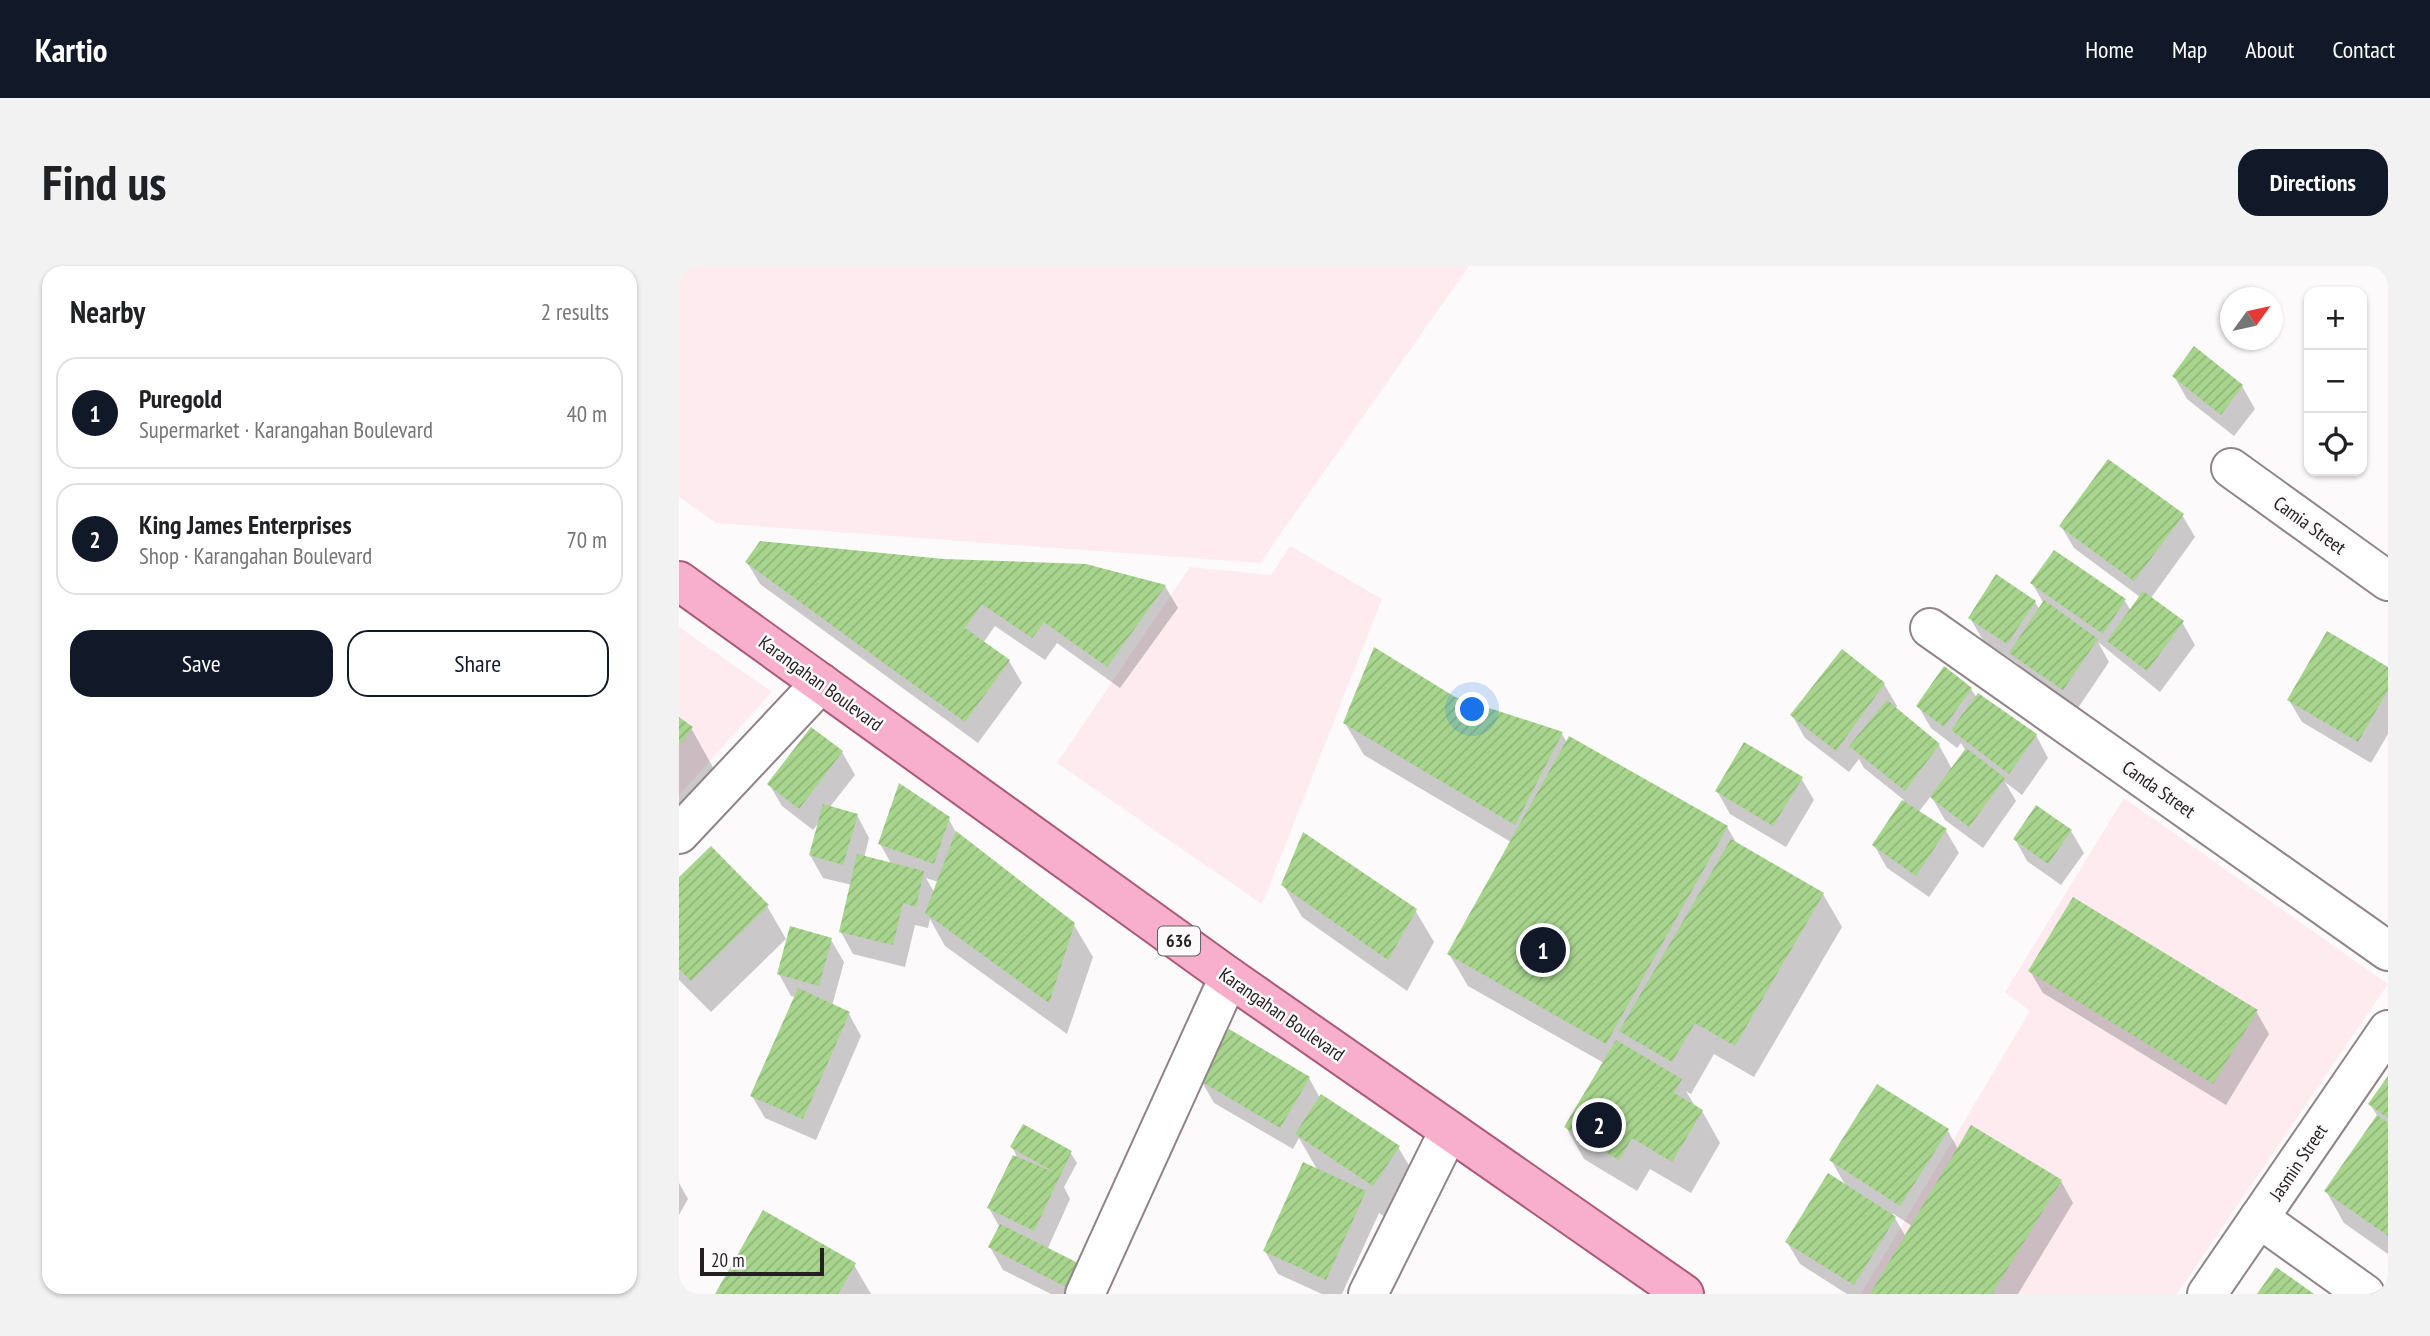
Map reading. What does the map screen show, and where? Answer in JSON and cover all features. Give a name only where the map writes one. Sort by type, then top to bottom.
[{"type":"main road","name":"Karangahan Boulevard","points":[[679,581],[1229,976],[1684,1294]]},
{"type":"street","name":"Camia Street","points":[[2231,468],[2388,581]]},
{"type":"street","name":"Canda Street","points":[[1930,628],[2388,951]]},
{"type":"street","points":[[679,834],[821,682]]},
{"type":"street","points":[[1085,1294],[1229,976]]},
{"type":"street","name":"Jasmin Street","points":[[2207,1294],[2388,1030]]},
{"type":"street","points":[[1368,1294],[1449,1132]]},
{"type":"street","points":[[2259,1218],[2365,1294]]},
{"type":"shaded area","points":[[679,266],[1469,266],[1260,563],[716,523],[679,497]]},
{"type":"shaded area","points":[[1290,546],[1382,599],[1262,904],[1057,763],[1190,567],[1271,575]]},
{"type":"shaded area","points":[[679,627],[772,692],[679,795]]},
{"type":"shaded area","points":[[2124,798],[2388,984],[2177,1294],[1861,1294],[2030,1011],[2005,992]]},
{"type":"building","points":[[2194,346],[2243,385],[2221,415],[2172,376]]},
{"type":"building","points":[[2108,459],[2184,514],[2134,581],[2059,526]]},
{"type":"building","points":[[760,541],[944,559],[1086,564],[1166,585],[1107,667],[1044,622],[1032,638],[982,604],[965,628],[1010,660],[965,722],[745,562]]},
{"type":"building","points":[[2054,550],[2126,599],[2103,634],[2030,583]]},
{"type":"building","points":[[1996,574],[2036,601],[2007,644],[1968,618]]},
{"type":"building","points":[[2143,591],[2184,621],[2147,671],[2107,641]]},
{"type":"building","points":[[2044,600],[2098,639],[2063,690],[2009,653]]},
{"type":"building","points":[[2327,631],[2388,667],[2388,690],[2358,742],[2287,700]]},
{"type":"building","points":[[1374,647],[1455,697],[1563,732],[1515,825],[1343,723]]},
{"type":"building","points":[[1842,649],[1885,683],[1836,751],[1790,715]]},
{"type":"building","points":[[1944,666],[1972,688],[1944,727],[1916,706]]},
{"type":"building","points":[[1978,693],[2037,734],[2009,774],[1951,730]]},
{"type":"building","points":[[1887,700],[1940,744],[1905,791],[1849,746]]},
{"type":"building","points":[[679,717],[693,727],[679,746]]},
{"type":"building","points":[[811,727],[843,751],[799,809],[767,784]]},
{"type":"building","points":[[1569,736],[1728,826],[1606,1044],[1447,954]]},
{"type":"building","points":[[1744,742],[1803,777],[1773,826],[1715,791]]},
{"type":"building","points":[[1966,748],[2005,778],[1969,827],[1930,797]]},
{"type":"building","points":[[899,783],[950,817],[934,864],[878,844]]},
{"type":"building","points":[[1902,800],[1947,829],[1916,876],[1872,845]]},
{"type":"building","points":[[823,804],[858,814],[843,865],[809,855]]},
{"type":"building","points":[[2036,805],[2072,830],[2048,864],[2013,839]]},
{"type":"building","points":[[956,831],[1075,923],[1049,1003],[925,913]]},
{"type":"building","points":[[1303,832],[1417,909],[1388,960],[1281,885]]},
{"type":"building","points":[[1731,839],[1824,893],[1735,1046],[1695,1023],[1672,1062],[1619,1031]]},
{"type":"building","points":[[711,846],[769,905],[691,981],[679,969],[679,877]]},
{"type":"building","points":[[857,854],[924,871],[916,907],[903,903],[893,945],[839,932]]},
{"type":"building","points":[[2073,897],[2258,1010],[2213,1084],[2028,971]]},
{"type":"building","points":[[790,926],[832,938],[819,986],[777,974]]},
{"type":"building","points":[[798,988],[850,1012],[803,1119],[750,1096]]},
{"type":"building","points":[[1229,1029],[1310,1077],[1280,1128],[1199,1080]]},
{"type":"building","points":[[1616,1040],[1682,1079],[1674,1093],[1703,1110],[1672,1162],[1632,1138],[1619,1160],[1564,1127]]},
{"type":"building","points":[[2388,1076],[2388,1118],[2368,1104]]},
{"type":"building","points":[[1877,1084],[1949,1129],[1900,1206],[1829,1160]]},
{"type":"building","points":[[1321,1094],[1400,1146],[1373,1186],[1295,1134]]},
{"type":"building","points":[[2377,1115],[2388,1123],[2388,1236],[2324,1191]]},
{"type":"building","points":[[1023,1124],[1072,1151],[1034,1231],[987,1208],[1013,1155],[1056,1173],[1010,1147]]},
{"type":"building","points":[[1971,1125],[2062,1180],[1992,1294],[1870,1294]]},
{"type":"building","points":[[1303,1162],[1366,1191],[1326,1280],[1263,1251]]},
{"type":"building","points":[[1828,1173],[1896,1217],[1854,1285],[1785,1242]]},
{"type":"building","points":[[763,1210],[856,1263],[838,1294],[715,1294]]},
{"type":"building","points":[[1000,1224],[1078,1263],[1066,1287],[988,1247]]},
{"type":"building","points":[[2276,1267],[2314,1294],[2257,1294]]},
{"type":"place","name":"Puregold","points":[[1543,950]]},
{"type":"place","name":"King James Enterprises","points":[[1599,1125]]}]
